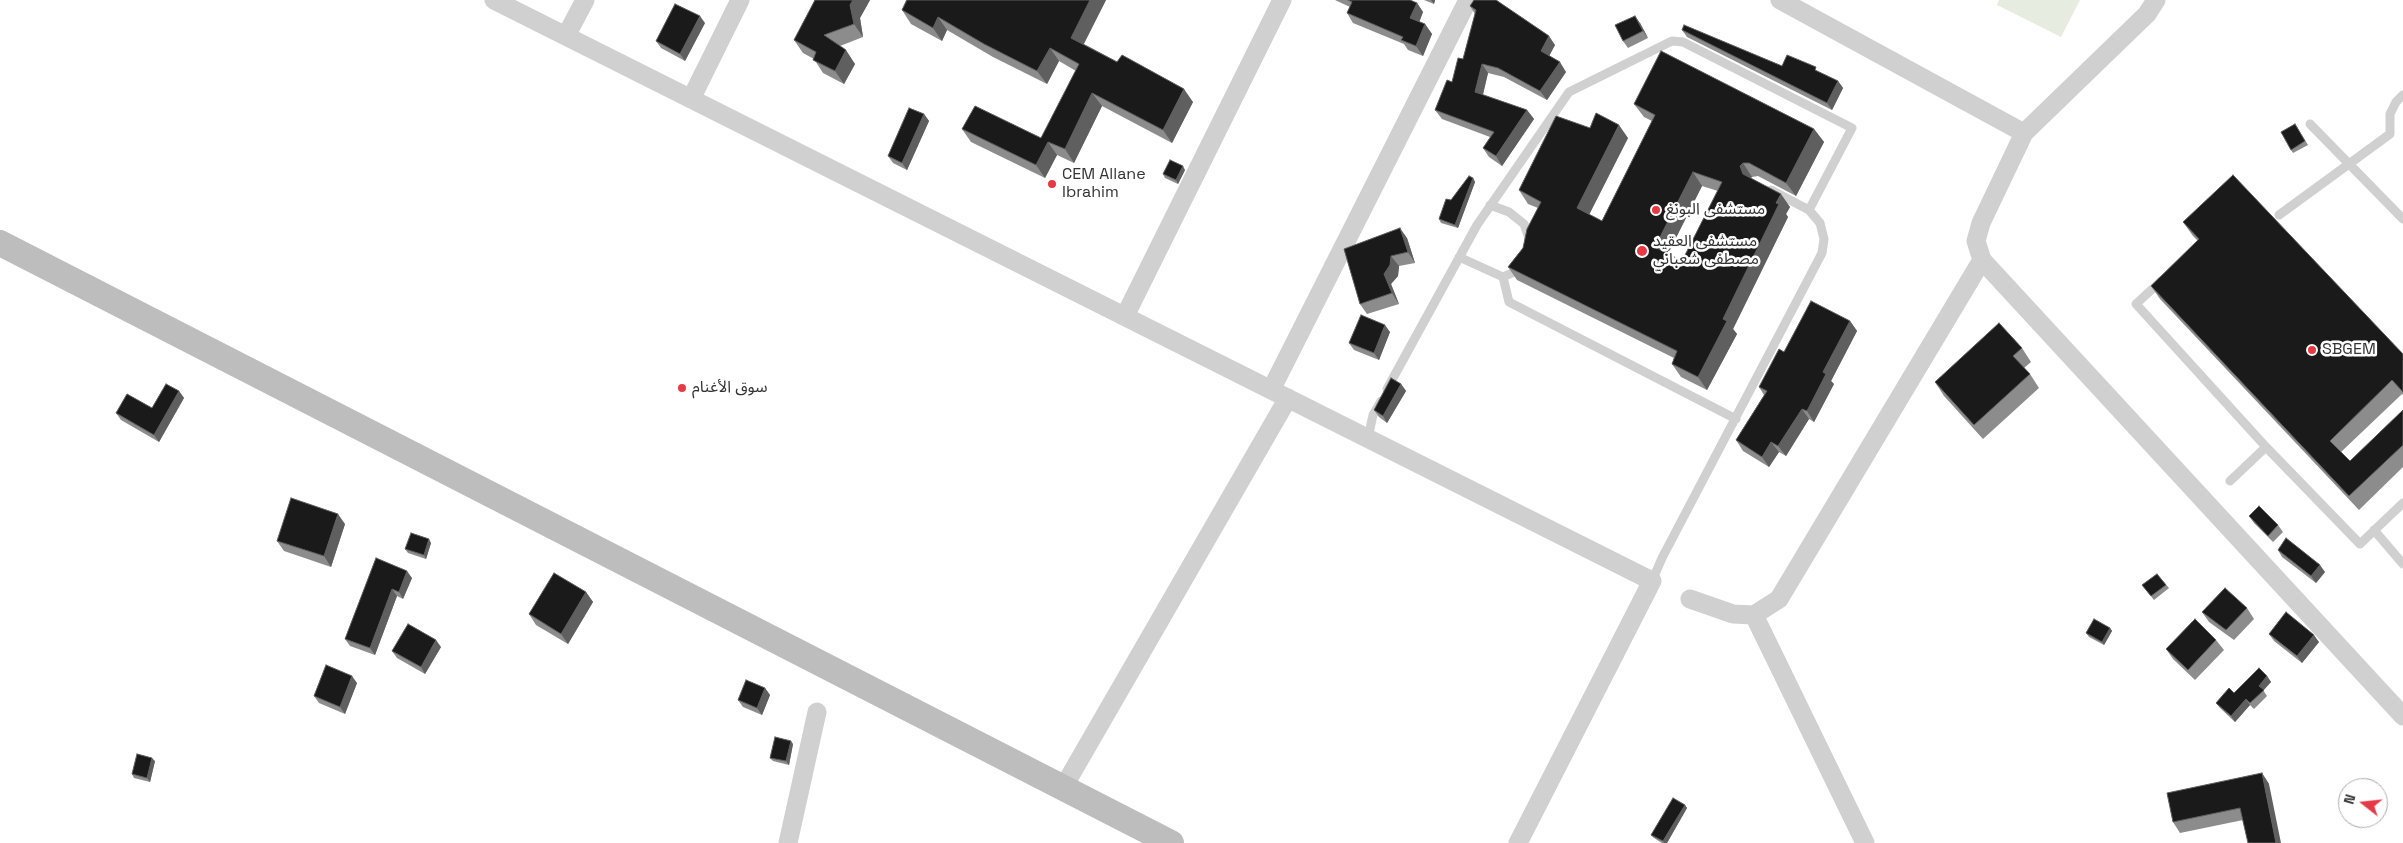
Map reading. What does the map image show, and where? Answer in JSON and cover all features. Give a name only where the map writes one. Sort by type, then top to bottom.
[{"type":"main road","points":[[0,243],[1063,788],[1139,836],[1172,843]]},
{"type":"street","points":[[494,0],[1652,581],[1518,843]]},
{"type":"street","points":[[566,36],[585,0]]},
{"type":"street","points":[[691,98],[740,0]]},
{"type":"street","points":[[1125,316],[1282,0]]},
{"type":"street","points":[[1271,390],[1468,0]]},
{"type":"street","points":[[1780,0],[2024,133]]},
{"type":"street","points":[[2156,0],[2147,14],[2024,133],[1981,223],[1976,241],[1982,260],[2403,716]]},
{"type":"street","points":[[1690,599],[1733,614],[1754,615],[1779,599],[1789,586],[1982,260]]},
{"type":"street","points":[[1063,788],[1288,398]]},
{"type":"street","points":[[1754,615],[1864,843]]},
{"type":"street","points":[[788,843],[816,712]]},
{"type":"lane","points":[[1368,438],[1373,415],[1459,257],[1490,205],[1569,92],[1672,41],[1683,42],[1852,128],[1809,210]]},
{"type":"lane","points":[[2279,215],[2390,134],[2390,114],[2396,102],[2403,95]]},
{"type":"lane","points":[[2310,124],[2403,219]]},
{"type":"lane","points":[[1652,581],[1662,558],[1822,253],[1824,239],[1820,223],[1809,210],[1763,186]]},
{"type":"lane","points":[[1459,257],[1503,277],[1514,272],[1527,254],[1530,241],[1524,224],[1508,212],[1490,205]]},
{"type":"lane","points":[[2169,274],[2136,304],[2266,447],[2360,544],[2403,503]]},
{"type":"lane","points":[[1503,277],[1509,302],[1736,419]]},
{"type":"lane","points":[[2230,481],[2266,447]]},
{"type":"lane","points":[[2374,530],[2403,564]]},
{"type":"shaded area","points":[[1999,0],[2080,0],[2061,37],[1997,5]]},
{"type":"building","points":[[815,0],[853,0],[850,5],[854,24],[824,35],[846,50],[835,71],[813,60],[816,52],[794,40]]},
{"type":"building","points":[[907,0],[1090,0],[1071,38],[1117,62],[1122,55],[1184,89],[1163,130],[1092,93],[1065,149],[1048,142],[1036,165],[962,129],[975,106],[1041,138],[1079,64],[1050,48],[1037,71],[984,44],[938,17],[933,28],[902,10]]},
{"type":"building","points":[[1348,0],[1410,0],[1417,3],[1410,18],[1425,24],[1416,46],[1401,40],[1403,37],[1347,13],[1352,2]]},
{"type":"building","points":[[1474,0],[1496,0],[1549,36],[1541,51],[1560,62],[1540,91],[1498,68],[1482,64],[1475,92],[1527,110],[1496,156],[1483,148],[1494,132],[1435,110],[1447,80],[1452,82],[1458,58],[1463,59],[1476,10],[1470,6]]},
{"type":"building","points":[[675,4],[700,16],[680,54],[656,41]]},
{"type":"building","points":[[1635,16],[1643,31],[1623,41],[1615,25]]},
{"type":"building","points":[[1684,25],[1782,66],[1787,55],[1816,67],[1815,70],[1838,81],[1827,103],[1682,30]]},
{"type":"building","points":[[1661,51],[1814,129],[1786,183],[1749,163],[1743,163],[1740,166],[1743,174],[1781,194],[1776,203],[1779,204],[1723,319],[1727,321],[1698,377],[1672,364],[1677,351],[1508,267],[1523,248],[1527,229],[1541,202],[1519,190],[1556,116],[1590,128],[1596,113],[1619,125],[1577,208],[1602,221],[1655,115],[1634,104]],"holes":[[[1693,172],[1722,182],[1682,261],[1655,247]]]},
{"type":"building","points":[[909,108],[924,114],[902,163],[888,156]]},
{"type":"building","points":[[2295,124],[2305,141],[2291,150],[2281,132]]},
{"type":"building","points":[[1170,160],[1183,166],[1176,180],[1163,174]]},
{"type":"building","points":[[2233,175],[2403,354],[2403,392],[2392,380],[2330,441],[2350,461],[2403,410],[2403,445],[2349,496],[2151,286],[2199,239],[2183,222]]},
{"type":"building","points":[[1469,176],[1473,178],[1455,225],[1439,219],[1446,199],[1451,200]]},
{"type":"building","points":[[1400,228],[1408,252],[1391,256],[1390,265],[1384,274],[1392,293],[1360,304],[1344,249]]},
{"type":"building","points":[[1811,301],[1850,321],[1823,372],[1826,374],[1807,411],[1802,409],[1778,446],[1771,442],[1762,457],[1736,440],[1767,391],[1759,387],[1779,349],[1784,352]]},
{"type":"building","points":[[1361,315],[1385,325],[1374,353],[1349,343]]},
{"type":"building","points":[[1999,323],[2022,348],[2013,356],[2030,374],[1974,425],[1935,382]]},
{"type":"building","points":[[1391,378],[1401,384],[1383,416],[1374,410]]},
{"type":"building","points":[[166,384],[179,391],[154,435],[116,413],[127,394],[152,408]]},
{"type":"building","points":[[291,498],[338,514],[324,556],[277,541]]},
{"type":"building","points":[[2259,506],[2278,525],[2268,536],[2249,516]]},
{"type":"building","points":[[411,533],[429,539],[424,555],[405,549]]},
{"type":"building","points":[[2286,538],[2320,565],[2311,576],[2278,550]]},
{"type":"building","points":[[376,558],[407,571],[399,592],[392,589],[370,648],[345,639]]},
{"type":"building","points":[[554,573],[586,592],[561,634],[529,614]]},
{"type":"building","points":[[2157,574],[2166,585],[2151,596],[2142,585]]},
{"type":"building","points":[[2225,588],[2247,608],[2226,630],[2202,612]]},
{"type":"building","points":[[2286,612],[2314,635],[2297,656],[2269,634]]},
{"type":"building","points":[[2094,619],[2110,628],[2102,642],[2086,633]]},
{"type":"building","points":[[2195,619],[2216,640],[2188,670],[2166,649]]},
{"type":"building","points":[[408,624],[436,640],[421,667],[392,651]]},
{"type":"building","points":[[326,665],[352,676],[340,707],[314,696]]},
{"type":"building","points":[[2259,668],[2267,676],[2259,686],[2264,690],[2250,703],[2246,699],[2231,716],[2216,703],[2229,688],[2234,693]]},
{"type":"building","points":[[746,680],[765,688],[757,708],[738,700]]},
{"type":"building","points":[[775,737],[791,741],[786,761],[770,758]]},
{"type":"building","points":[[137,754],[152,758],[147,778],[132,774]]},
{"type":"building","points":[[2262,773],[2276,843],[2248,843],[2240,808],[2173,822],[2167,793]]},
{"type":"building","points":[[1673,798],[1685,805],[1663,841],[1651,835]]},
{"type":"place","name":"CEM Allane Ibrahim","points":[[1052,184]]},
{"type":"place","name":"مستشفى البونغ","points":[[1656,210]]},
{"type":"place","name":"مستشفى العقيد مصطفى شعباني","points":[[1642,251]]},
{"type":"place","name":"SBGEM","points":[[2312,350]]},
{"type":"place","name":"سوق الأغنام","points":[[682,388]]}]
